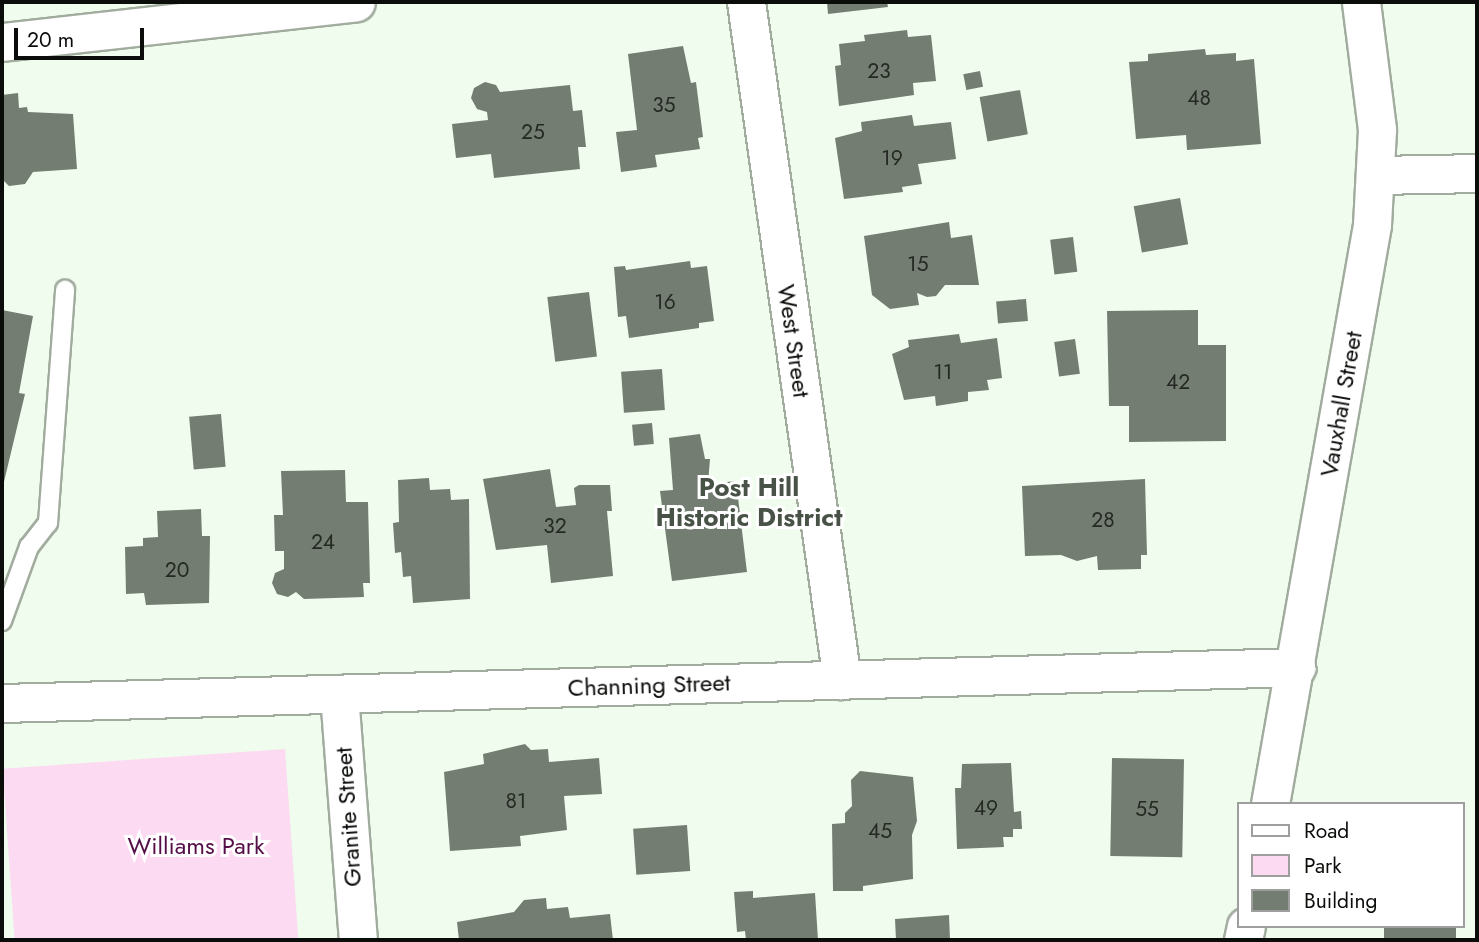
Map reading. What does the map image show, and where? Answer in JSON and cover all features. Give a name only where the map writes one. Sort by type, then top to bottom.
[{"type":"street","points":[[2,42],[356,2]]},
{"type":"street","name":"West Street","points":[[746,2],[842,680]]},
{"type":"street","name":"Vauxhall Street","points":[[1270,802],[1372,225],[1377,130],[1361,2]]},
{"type":"street","points":[[1376,175],[1477,173]]},
{"type":"street","name":"Channing Street","points":[[2,703],[1296,667]]},
{"type":"street","name":"Granite Street","points":[[339,694],[358,940]]},
{"type":"lane","points":[[2,621],[29,547],[48,523],[65,290]]},
{"type":"green space","name":"Williams Park","points":[[285,749],[298,940],[15,940],[3,769]]},
{"type":"building","points":[[827,2],[887,2],[888,7],[828,14]]},
{"type":"building","points":[[907,30],[908,37],[931,35],[936,81],[913,83],[914,95],[839,106],[835,66],[841,65],[839,44],[865,41],[864,35]]},
{"type":"building","points":[[683,46],[691,83],[696,82],[703,137],[698,138],[700,149],[655,155],[657,167],[621,172],[616,132],[637,130],[628,54]]},
{"type":"building","points":[[1205,49],[1206,55],[1236,53],[1236,61],[1254,59],[1261,144],[1187,150],[1186,135],[1136,139],[1129,62],[1148,61],[1148,54]]},
{"type":"building","points":[[980,71],[983,87],[966,90],[963,74]]},
{"type":"building","points":[[485,82],[496,85],[500,92],[570,85],[573,111],[582,110],[586,147],[578,147],[580,169],[494,178],[491,154],[456,158],[452,124],[488,120],[487,112],[477,109],[471,98],[474,88]]},
{"type":"building","points":[[1020,90],[1028,134],[987,141],[980,97]]},
{"type":"building","points":[[18,93],[19,108],[27,107],[28,112],[73,114],[77,169],[33,172],[25,184],[9,186],[2,179],[2,95]]},
{"type":"building","points":[[912,115],[914,126],[951,122],[956,159],[918,164],[922,184],[902,187],[903,192],[844,199],[835,138],[862,131],[861,122]]},
{"type":"building","points":[[1180,198],[1188,244],[1142,252],[1134,206]]},
{"type":"building","points":[[949,222],[951,238],[972,235],[979,285],[945,285],[936,296],[927,297],[917,293],[919,305],[890,309],[872,295],[864,236]]},
{"type":"building","points":[[1073,237],[1077,272],[1054,275],[1050,240]]},
{"type":"building","points":[[690,261],[691,268],[707,266],[714,321],[699,323],[699,328],[629,338],[626,316],[618,317],[614,267],[625,266],[626,270]]},
{"type":"building","points":[[589,292],[597,357],[555,362],[547,297]]},
{"type":"building","points":[[1026,299],[1028,321],[998,324],[996,302]]},
{"type":"building","points":[[2,310],[33,316],[19,393],[25,394],[3,486]]},
{"type":"building","points":[[1198,310],[1198,345],[1226,345],[1226,441],[1129,442],[1129,406],[1109,406],[1107,311]]},
{"type":"building","points":[[959,334],[961,343],[997,338],[1002,378],[987,380],[989,390],[968,392],[968,401],[936,406],[935,396],[904,400],[892,354],[909,347],[908,340]]},
{"type":"building","points":[[1075,339],[1080,374],[1059,377],[1054,342]]},
{"type":"building","points":[[662,369],[665,410],[624,413],[621,372]]},
{"type":"building","points":[[221,414],[226,467],[194,470],[189,417]]},
{"type":"building","points":[[652,423],[654,444],[634,446],[632,425]]},
{"type":"building","points":[[700,434],[705,459],[710,459],[708,484],[736,481],[747,572],[672,581],[660,491],[673,490],[669,438]]},
{"type":"building","points":[[550,469],[556,507],[576,505],[574,488],[579,485],[610,485],[612,511],[607,511],[613,576],[551,583],[547,545],[496,550],[483,479]]},
{"type":"building","points":[[345,470],[346,502],[368,502],[370,583],[363,583],[364,597],[304,599],[296,592],[288,597],[277,594],[272,583],[275,573],[284,569],[284,551],[275,551],[274,515],[283,515],[281,471]]},
{"type":"building","points":[[429,478],[430,490],[450,489],[451,500],[469,499],[470,599],[413,603],[411,576],[403,577],[401,552],[395,553],[393,523],[399,522],[398,480]]},
{"type":"building","points":[[1145,479],[1147,555],[1141,555],[1141,569],[1098,570],[1097,556],[1077,561],[1061,555],[1025,556],[1022,486]]},
{"type":"building","points":[[201,509],[202,536],[210,536],[209,603],[146,605],[144,593],[126,594],[125,547],[143,546],[143,538],[158,537],[157,511]]},
{"type":"building","points":[[525,744],[531,750],[548,749],[549,762],[599,758],[602,794],[564,796],[567,830],[520,836],[521,846],[450,851],[444,772],[484,764],[483,754]]},
{"type":"building","points":[[1112,758],[1184,759],[1182,857],[1110,856]]},
{"type":"building","points":[[1011,763],[1014,812],[1021,811],[1022,829],[1013,829],[1013,837],[1003,837],[1004,847],[957,849],[955,788],[961,788],[962,764]]},
{"type":"building","points":[[860,771],[913,777],[917,821],[912,835],[913,879],[863,886],[863,891],[833,891],[832,824],[845,823],[845,813],[852,806],[851,780]]},
{"type":"building","points":[[687,825],[690,871],[636,875],[633,829]]},
{"type":"building","points":[[753,891],[753,898],[815,893],[818,940],[746,940],[745,931],[737,932],[734,892]]},
{"type":"building","points":[[546,898],[547,909],[568,907],[570,918],[610,914],[613,940],[459,940],[457,922],[514,912],[524,900]]},
{"type":"building","points":[[949,915],[950,940],[896,940],[895,919]]},
{"type":"building","points":[[1384,928],[1456,928],[1456,940],[1384,940]]},
{"type":"district","name":"Post Hill Historic District","points":[[749,503]]}]
